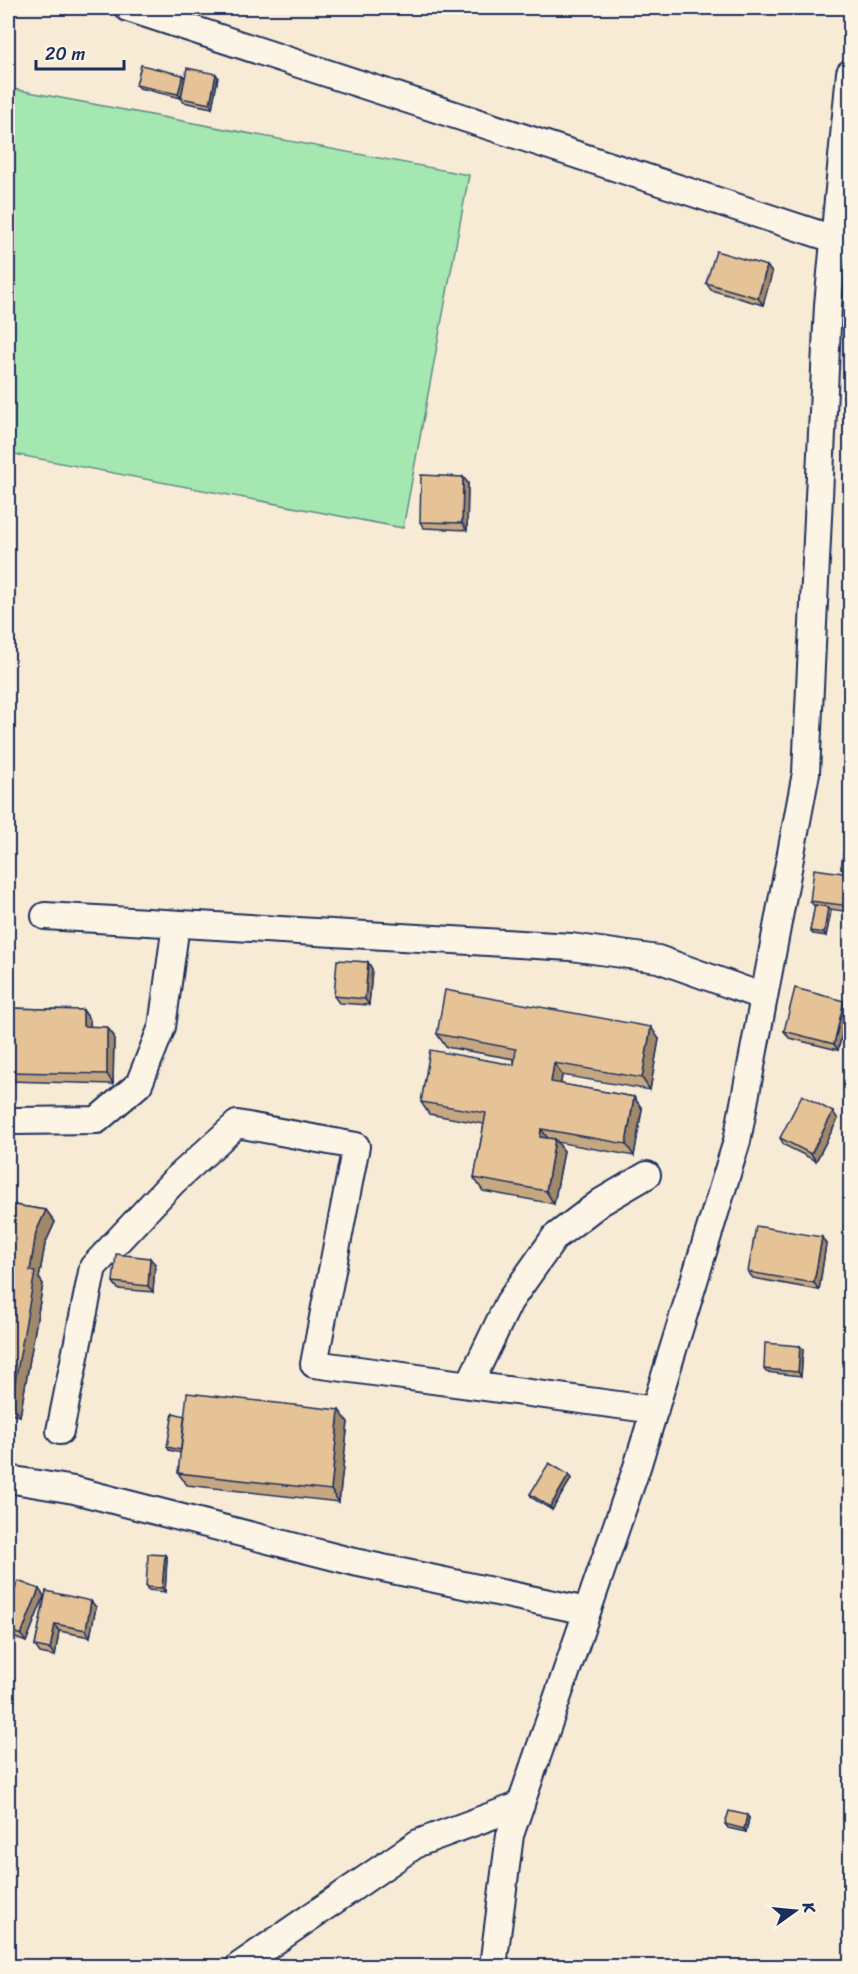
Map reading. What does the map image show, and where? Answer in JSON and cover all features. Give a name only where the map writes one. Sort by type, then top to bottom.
[{"type":"street","points":[[128,8],[843,243]]},
{"type":"street","points":[[493,1966],[510,1835],[655,1410],[736,1141],[764,997],[806,772],[828,305],[843,243],[850,73]]},
{"type":"street","points":[[45,916],[572,947],[658,959],[764,997]]},
{"type":"street","points":[[14,1121],[97,1120],[139,1084],[162,1027],[176,924]]},
{"type":"street","points":[[60,1431],[93,1267],[173,1182],[237,1124],[356,1146],[314,1364],[655,1410]]},
{"type":"street","points":[[469,1385],[508,1302],[555,1237],[601,1202],[647,1175]]},
{"type":"street","points":[[8,1479],[74,1490],[354,1562],[587,1611]]},
{"type":"street","points":[[239,1966],[418,1843],[520,1805]]},
{"type":"green space","points":[[8,88],[469,175],[403,528],[8,453]]},
{"type":"building","points":[[141,65],[183,75],[178,94],[136,85]]},
{"type":"building","points":[[187,68],[216,74],[210,104],[181,98]]},
{"type":"building","points":[[716,251],[767,266],[758,298],[706,283]]},
{"type":"building","points":[[421,475],[463,477],[462,523],[420,522]]},
{"type":"building","points":[[850,817],[850,870],[841,868]]},
{"type":"building","points":[[814,869],[850,874],[850,906],[810,901]]},
{"type":"building","points":[[815,905],[828,907],[824,933],[810,931]]},
{"type":"building","points":[[337,960],[368,962],[365,999],[334,996]]},
{"type":"building","points":[[795,988],[844,1001],[834,1044],[784,1031]]},
{"type":"building","points":[[445,990],[651,1027],[642,1078],[554,1063],[551,1082],[634,1097],[626,1144],[541,1129],[540,1137],[555,1139],[546,1191],[474,1178],[486,1113],[421,1102],[430,1050],[514,1065],[516,1049],[437,1034]]},
{"type":"building","points":[[8,1008],[83,1010],[83,1026],[107,1027],[107,1074],[8,1072]]},
{"type":"building","points":[[802,1095],[833,1112],[811,1154],[780,1138]]},
{"type":"building","points":[[8,1204],[46,1210],[36,1232],[30,1271],[35,1272],[11,1404],[8,1403]]},
{"type":"building","points":[[756,1226],[822,1237],[814,1283],[748,1272]]},
{"type":"building","points":[[116,1254],[150,1258],[148,1286],[113,1282]]},
{"type":"building","points":[[765,1343],[800,1346],[798,1372],[764,1369]]},
{"type":"building","points":[[187,1393],[339,1410],[331,1490],[178,1473]]},
{"type":"building","points":[[173,1413],[185,1416],[181,1450],[167,1447]]},
{"type":"building","points":[[549,1463],[569,1475],[550,1507],[530,1494]]},
{"type":"building","points":[[148,1554],[165,1555],[162,1588],[146,1587]]},
{"type":"building","points":[[18,1581],[39,1589],[21,1635],[8,1630],[8,1586],[15,1589]]},
{"type":"building","points":[[46,1591],[91,1601],[86,1630],[55,1624],[50,1649],[35,1646]]},
{"type":"building","points":[[729,1811],[747,1815],[744,1829],[725,1824]]}]
